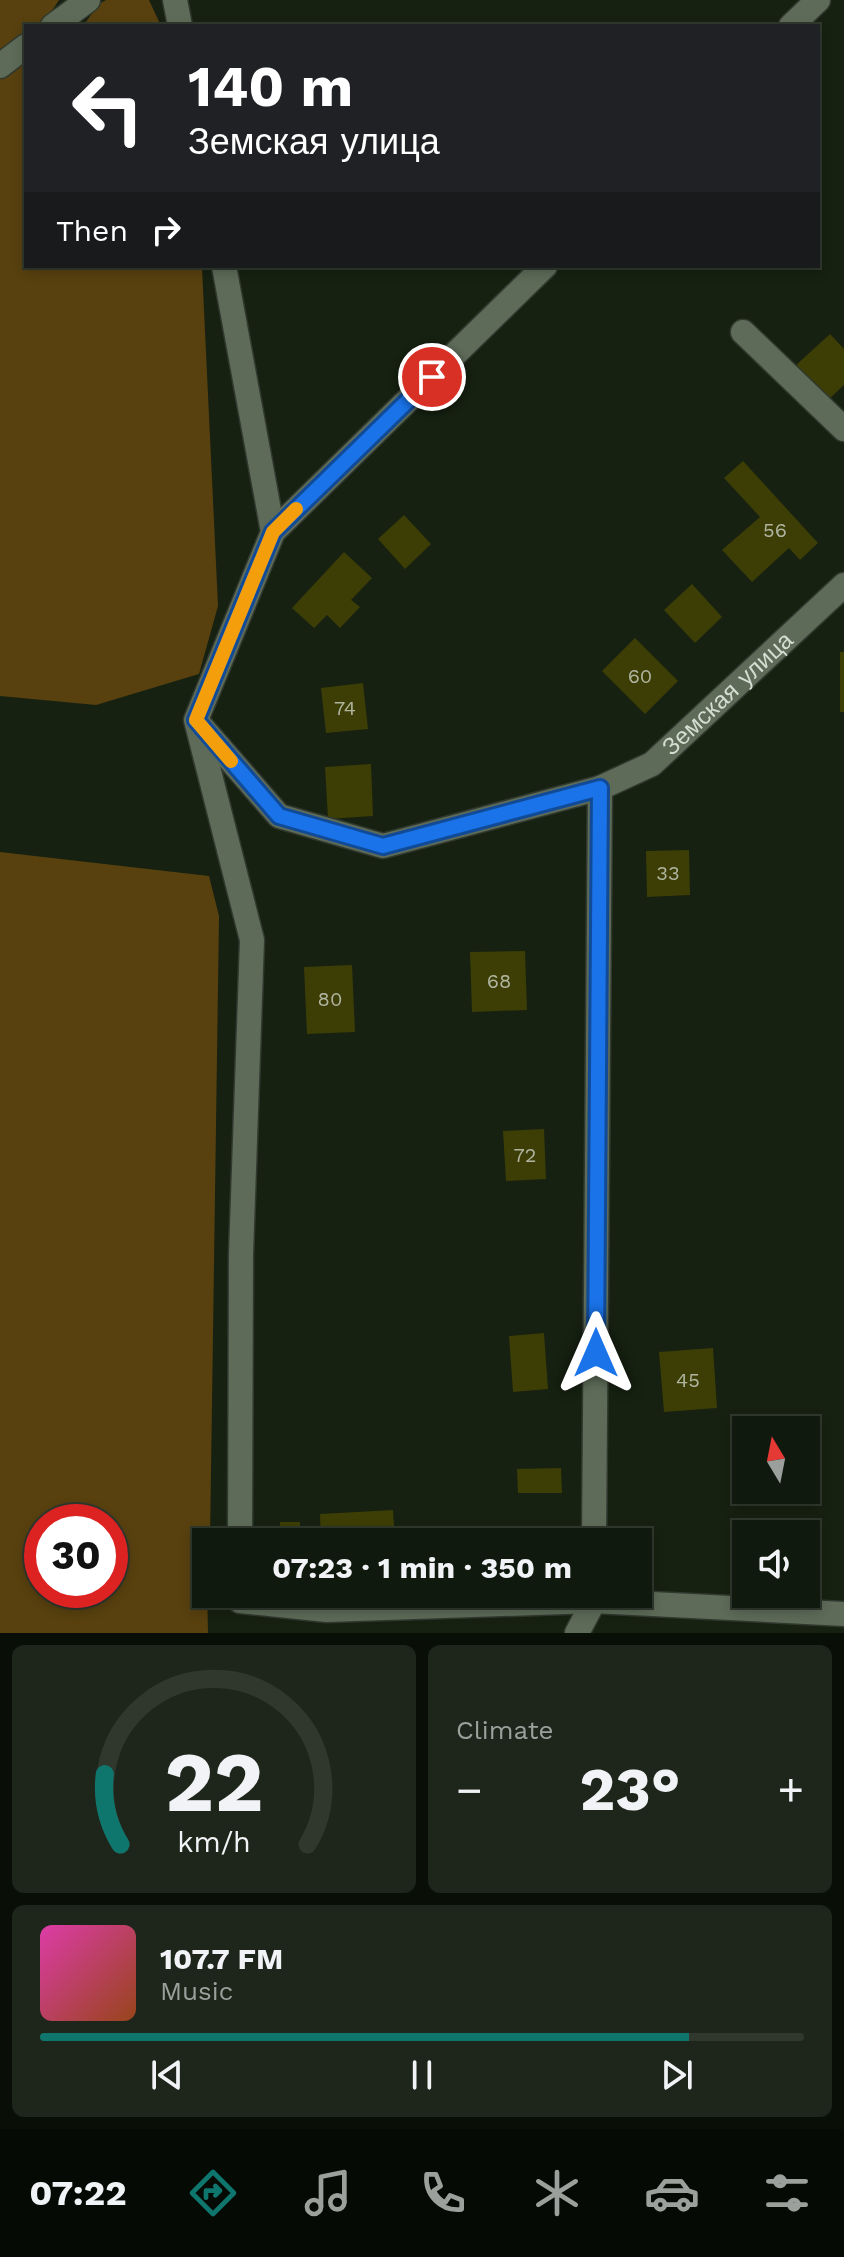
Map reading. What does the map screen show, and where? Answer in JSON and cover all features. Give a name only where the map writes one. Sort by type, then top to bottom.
[{"type":"street","points":[[56,24],[88,0]]},
{"type":"street","points":[[175,0],[180,24]]},
{"type":"street","points":[[793,24],[818,0]]},
{"type":"street","points":[[0,66],[24,48]]},
{"type":"street","points":[[224,268],[273,532]]},
{"type":"street","points":[[240,1528],[241,1254],[252,940],[196,720],[273,532],[543,268]]},
{"type":"street","points":[[743,332],[844,429]]},
{"type":"street","name":"Земская улица","points":[[196,720],[279,816],[383,846],[600,788],[652,764],[844,585]]},
{"type":"street","points":[[594,1528],[600,788]]},
{"type":"street","points":[[652,1602],[844,1614]]},
{"type":"street","points":[[577,1633],[589,1608]]},
{"type":"shaded area","points":[[0,0],[59,0],[43,24],[24,24],[24,38],[0,55]]},
{"type":"shaded area","points":[[106,0],[149,0],[160,24],[84,24],[99,4]]},
{"type":"shaded area","points":[[24,64],[24,268],[202,268],[218,606],[199,674],[96,705],[0,696],[0,78],[8,70]]},
{"type":"shaded area","points":[[0,852],[209,876],[219,916],[210,1528],[192,1528],[192,1608],[207,1608],[208,1633],[0,1633]]},
{"type":"building","points":[[830,334],[844,349],[844,385],[827,401],[795,366]]},
{"type":"building","points":[[743,461],[818,543],[800,560],[789,548],[752,582],[722,550],[760,517],[724,478]]},
{"type":"building","points":[[404,515],[431,544],[405,569],[378,539]]},
{"type":"building","points":[[344,552],[372,578],[351,600],[360,607],[340,628],[327,615],[314,628],[292,608]]},
{"type":"building","points":[[692,584],[722,617],[695,643],[664,610]]},
{"type":"building","points":[[635,638],[678,681],[645,714],[602,671]]},
{"type":"building","points":[[840,652],[844,652],[844,712],[840,712]]},
{"type":"building","points":[[363,683],[368,729],[326,733],[321,688]]},
{"type":"building","points":[[371,764],[373,816],[328,819],[325,767]]},
{"type":"building","points":[[689,850],[690,895],[647,897],[646,851]]},
{"type":"building","points":[[525,951],[527,1010],[472,1012],[470,952]]},
{"type":"building","points":[[352,965],[355,1032],[307,1034],[304,967]]},
{"type":"building","points":[[544,1129],[546,1179],[506,1181],[503,1131]]},
{"type":"building","points":[[544,1333],[548,1389],[513,1392],[509,1336]]},
{"type":"building","points":[[713,1348],[717,1408],[664,1412],[659,1352]]},
{"type":"building","points":[[561,1468],[562,1493],[518,1493],[517,1469]]},
{"type":"building","points":[[393,1510],[394,1528],[320,1528],[320,1514]]},
{"type":"building","points":[[280,1522],[300,1522],[300,1528],[280,1528]]},
{"type":"slow traffic","points":[[231,761],[196,720],[273,532],[296,509]]},
{"type":"route","points":[[432,377],[273,532],[196,720],[279,816],[383,846],[600,788],[596,1353]]}]
